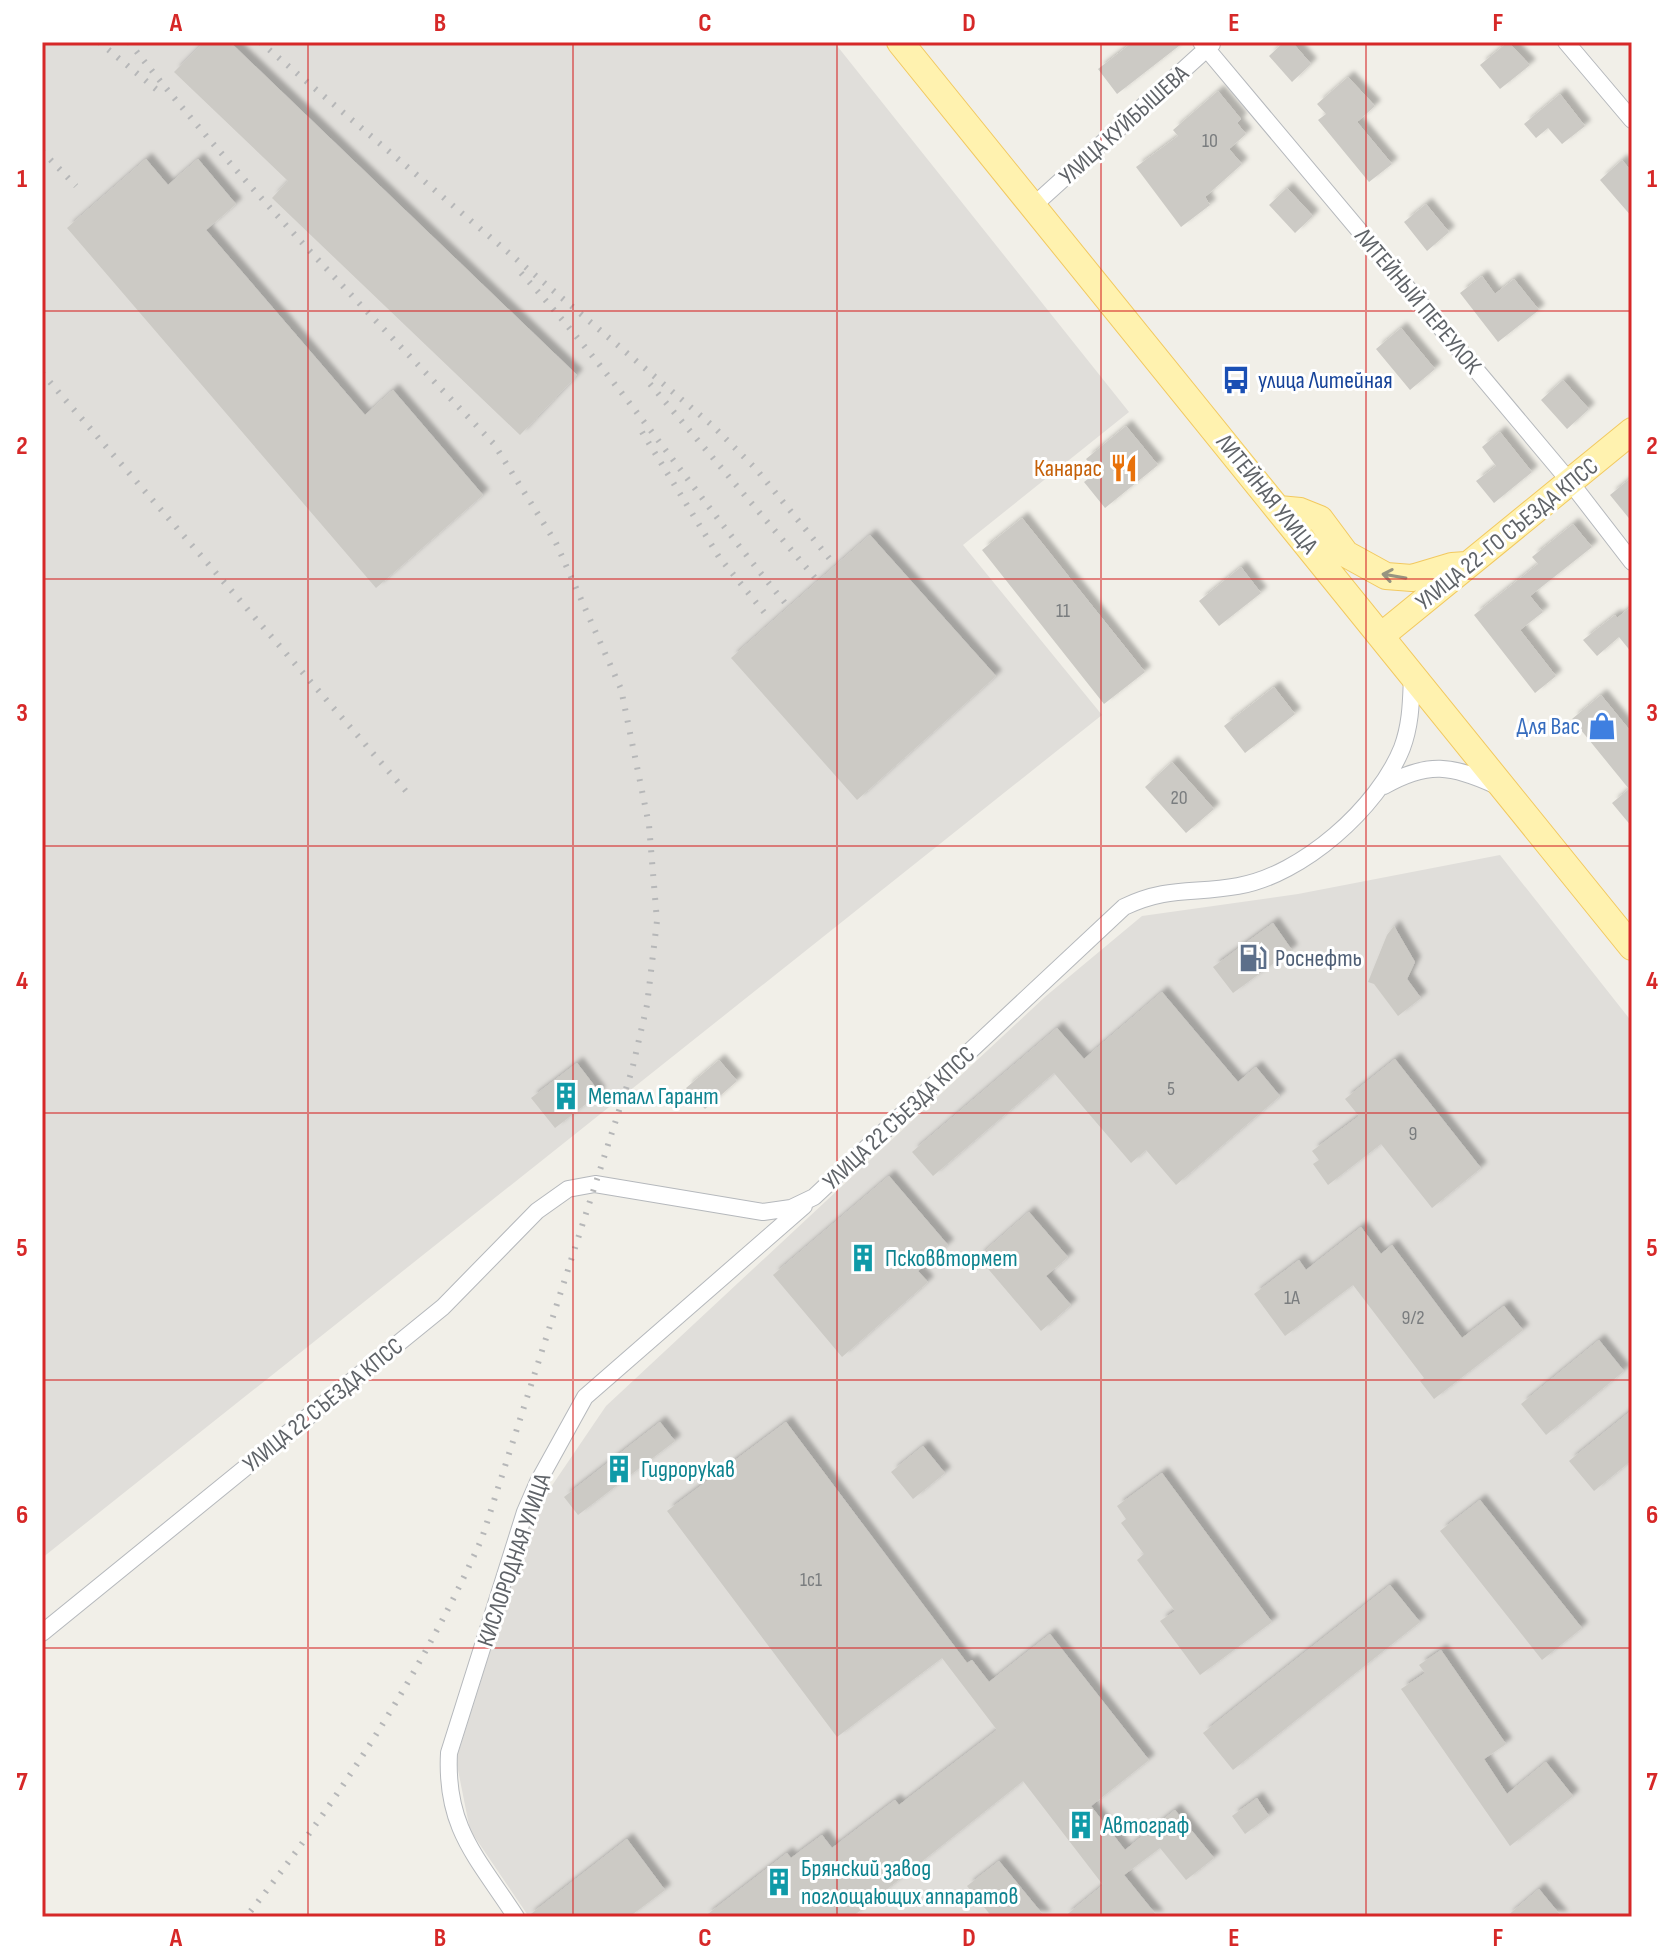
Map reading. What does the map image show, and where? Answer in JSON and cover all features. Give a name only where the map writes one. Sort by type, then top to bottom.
[{"type":"main road","name":"ЛИТЕЙНАЯ УЛИЦА","points":[[900,42],[1632,947]]},
{"type":"main road","name":"УЛИЦА 22-ГО СЪЕЗДА КПСС","points":[[1381,636],[1632,431]]},
{"type":"main road","points":[[1279,509],[1300,511],[1320,519],[1346,554],[1386,576],[1412,578],[1452,566],[1469,565]]},
{"type":"street","points":[[1566,42],[1632,120]]},
{"type":"street","name":"УЛИЦА КУЙБЫШЕВА","points":[[1033,206],[1207,44]]},
{"type":"street","name":"ЛИТЕЙНЫЙ ПЕРЕУЛОК","points":[[1207,44],[1571,483],[1632,562]]},
{"type":"street","name":"УЛИЦА 22 СЪЕЗДА КПСС","points":[[42,1633],[443,1307],[537,1211],[568,1189],[595,1184],[763,1212],[791,1208],[814,1197],[1124,907],[1169,890],[1236,887],[1266,880],[1307,857],[1382,786],[1402,748],[1411,719],[1412,675]]},
{"type":"street","points":[[1382,786],[1407,773],[1446,767],[1502,788]]},
{"type":"street","name":"КИСЛОРОДНАЯ УЛИЦА","points":[[516,1917],[461,1832],[450,1806],[448,1784],[449,1753],[525,1512],[585,1397],[814,1197]]},
{"type":"shaded area","points":[[42,42],[834,42],[1129,412],[963,545],[1102,715],[42,1558]]},
{"type":"shaded area","points":[[1500,855],[1632,1022],[1632,1917],[529,1917],[470,1830],[456,1760],[534,1512],[606,1406],[1046,996],[1142,916],[1298,894]]},
{"type":"building","points":[[204,42],[230,42],[577,375],[520,435],[272,198],[288,181],[174,72]]},
{"type":"building","points":[[1133,42],[1184,42],[1117,94],[1098,69]]},
{"type":"building","points":[[1284,42],[1292,42],[1311,64],[1292,82],[1269,56]]},
{"type":"building","points":[[1508,42],[1530,65],[1500,89],[1480,65]]},
{"type":"building","points":[[1348,77],[1375,106],[1357,122],[1392,164],[1369,182],[1318,120],[1326,114],[1317,104]]},
{"type":"building","points":[[1218,91],[1241,119],[1237,123],[1246,134],[1229,149],[1242,164],[1205,197],[1210,205],[1181,227],[1136,167],[1178,136],[1173,130]]},
{"type":"building","points":[[1560,94],[1585,126],[1562,144],[1548,128],[1536,138],[1524,124]]},
{"type":"building","points":[[146,159],[168,185],[198,159],[236,204],[206,230],[365,415],[393,390],[483,495],[376,588],[67,228]]},
{"type":"building","points":[[1622,160],[1632,172],[1632,217],[1600,180]]},
{"type":"building","points":[[1287,188],[1313,216],[1295,233],[1269,205]]},
{"type":"building","points":[[1426,204],[1449,232],[1427,251],[1404,222]]},
{"type":"building","points":[[1482,276],[1495,294],[1514,279],[1539,310],[1498,342],[1460,293]]},
{"type":"building","points":[[1401,328],[1435,369],[1410,390],[1376,349]]},
{"type":"building","points":[[1563,380],[1589,409],[1567,429],[1541,400]]},
{"type":"building","name":"Канарас","points":[[1126,426],[1158,465],[1105,508],[1084,482],[1097,472],[1086,459]]},
{"type":"building","points":[[1500,432],[1532,472],[1494,503],[1476,481],[1496,466],[1482,447]]},
{"type":"building","points":[[1632,477],[1632,522],[1610,495]]},
{"type":"building","points":[[1022,518],[1145,672],[1104,704],[982,550]]},
{"type":"building","points":[[1573,524],[1592,547],[1530,596],[1543,612],[1520,630],[1556,676],[1535,693],[1474,615],[1538,564],[1532,557]]},
{"type":"building","points":[[870,535],[996,676],[857,800],[731,658]]},
{"type":"building","points":[[1241,567],[1261,593],[1219,626],[1199,601]]},
{"type":"building","points":[[1632,606],[1632,653],[1619,637],[1597,656],[1583,640]]},
{"type":"building","points":[[1274,687],[1295,714],[1245,753],[1224,726]]},
{"type":"building","name":"Для Вас","points":[[1601,695],[1632,733],[1632,827],[1612,803],[1629,789],[1572,719]]},
{"type":"building","points":[[1172,762],[1214,809],[1186,833],[1145,787]]},
{"type":"building","name":"Роснефть","points":[[1273,923],[1292,950],[1233,993],[1213,967]]},
{"type":"building","points":[[1394,926],[1415,962],[1407,979],[1421,998],[1398,1016],[1374,984],[1368,982],[1387,935]]},
{"type":"building","points":[[1162,992],[1238,1082],[1256,1067],[1280,1096],[1176,1185],[1146,1150],[1131,1163],[1054,1073],[933,1176],[912,1152],[1057,1028],[1084,1059]]},
{"type":"building","points":[[1395,1059],[1481,1168],[1432,1208],[1381,1144],[1328,1185],[1313,1164],[1319,1160],[1312,1151],[1359,1116],[1345,1099]]},
{"type":"building","points":[[719,1060],[737,1081],[705,1109],[686,1088]]},
{"type":"building","name":"Металл Гарант","points":[[577,1063],[600,1093],[555,1128],[531,1098]]},
{"type":"building","name":"Псковвтормет","points":[[889,1176],[948,1245],[918,1271],[928,1282],[842,1357],[773,1275]]},
{"type":"building","points":[[1029,1212],[1068,1257],[1046,1276],[1071,1305],[1041,1331],[978,1257]]},
{"type":"building","points":[[1361,1227],[1381,1254],[1392,1245],[1462,1338],[1504,1306],[1523,1330],[1434,1399],[1420,1381],[1424,1378],[1353,1285],[1285,1336],[1254,1294],[1299,1260],[1306,1270]]},
{"type":"building","points":[[1599,1340],[1624,1371],[1546,1435],[1521,1404]]},
{"type":"building","points":[[1632,1410],[1632,1460],[1594,1491],[1569,1461]]},
{"type":"building","name":"Гидрорукав","points":[[660,1422],[675,1441],[578,1515],[564,1497]]},
{"type":"building","points":[[786,1422],[967,1663],[972,1660],[989,1682],[1050,1634],[1149,1760],[1091,1806],[1125,1850],[1175,1810],[1214,1858],[1186,1880],[1160,1848],[1124,1875],[1158,1917],[1064,1917],[1103,1885],[1023,1781],[852,1917],[704,1917],[787,1853],[791,1858],[822,1835],[832,1848],[895,1800],[899,1805],[997,1730],[942,1658],[837,1737],[667,1511]]},
{"type":"building","points":[[923,1446],[945,1473],[913,1499],[891,1472]]},
{"type":"building","points":[[1162,1473],[1272,1622],[1200,1675],[1160,1621],[1175,1611],[1137,1560],[1144,1554],[1121,1523],[1126,1519],[1117,1506]]},
{"type":"building","points":[[1480,1500],[1582,1628],[1542,1660],[1440,1531]]},
{"type":"building","points":[[1390,1585],[1420,1622],[1233,1770],[1203,1733]]},
{"type":"building","points":[[1441,1650],[1506,1744],[1484,1759],[1507,1794],[1546,1762],[1573,1796],[1510,1846],[1401,1689],[1425,1673],[1419,1665]]},
{"type":"building","points":[[1257,1798],[1269,1816],[1245,1834],[1232,1816]]},
{"type":"building","points":[[627,1839],[665,1890],[629,1917],[527,1917]]},
{"type":"building","points":[[999,1861],[1045,1917],[992,1917],[967,1886]]},
{"type":"building","points":[[1539,1889],[1562,1917],[1506,1917]]},
{"type":"railway","points":[[99,42],[157,90]]},
{"type":"railway","points":[[129,42],[261,197],[494,444],[556,543],[621,689],[649,825],[657,921],[647,1005],[632,1070],[482,1538],[433,1638],[376,1735],[313,1828],[246,1917]]},
{"type":"railway","points":[[260,42],[713,426],[756,469],[834,564]]},
{"type":"railway","points":[[42,151],[76,186]]},
{"type":"railway","points":[[521,273],[590,353],[786,604]]},
{"type":"railway","points":[[42,373],[411,797]]},
{"type":"railway","points":[[650,384],[816,579]]},
{"type":"railway","points":[[642,432],[719,557],[768,617]]},
{"type":"place","name":"улица Литейная","points":[[1236,380]]},
{"type":"place","name":"Канарас","points":[[1124,468]]},
{"type":"place","name":"Для Вас","points":[[1602,726]]},
{"type":"place","name":"Роснефть","points":[[1253,958]]},
{"type":"place","name":"Металл Гарант","points":[[566,1096]]},
{"type":"place","name":"Псковвтормет","points":[[863,1258]]},
{"type":"place","name":"Гидрорукав","points":[[619,1469]]},
{"type":"place","name":"Автограф","points":[[1081,1825]]},
{"type":"place","name":"Брянский завод поглощающих аппаратов","points":[[779,1882]]}]
